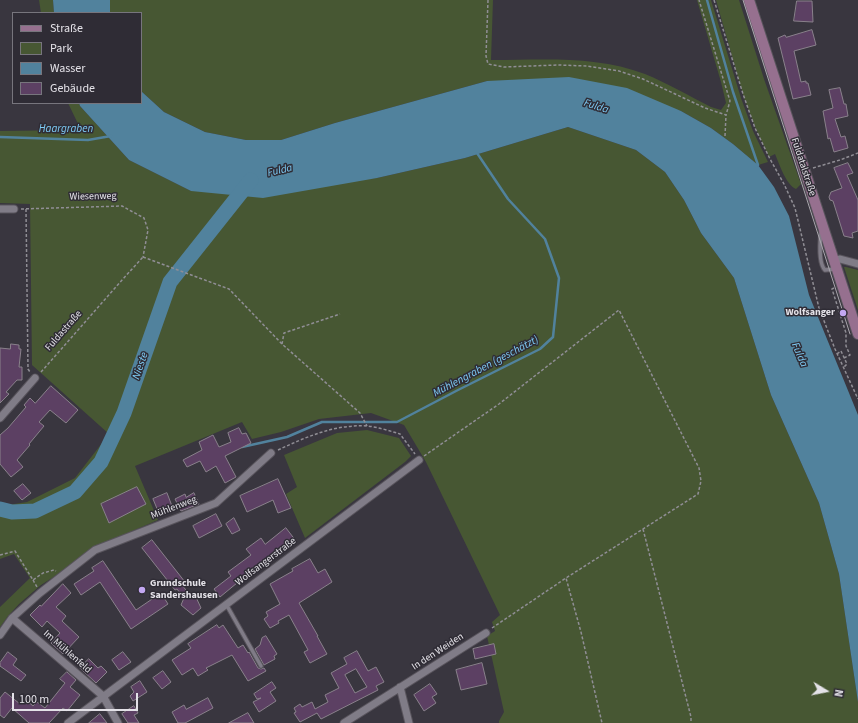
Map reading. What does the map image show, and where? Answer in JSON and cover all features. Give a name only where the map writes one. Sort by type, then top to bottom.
[{"type":"main road","name":"Fuldatalstraße","points":[[750,0],[858,334]]},
{"type":"street","points":[[0,209],[14,209]]},
{"type":"street","points":[[835,265],[840,259],[858,264]]},
{"type":"street","points":[[0,418],[35,378]]},
{"type":"street","name":"Mühlenweg","points":[[0,635],[12,618],[40,593],[95,550],[216,503],[271,453]]},
{"type":"street","name":"Wolfsangerstraße","points":[[68,723],[419,460]]},
{"type":"street","name":"Im Mühlenfeld","points":[[12,618],[103,696],[118,723]]},
{"type":"street","name":"In den Weiden","points":[[344,723],[486,633]]},
{"type":"street","points":[[400,687],[409,723]]},
{"type":"lane","points":[[226,604],[261,666]]},
{"type":"path","points":[[488,0],[486,56],[488,64],[504,67],[558,65],[587,66],[619,71],[643,79],[705,108],[726,115]]},
{"type":"path","points":[[699,0],[730,101],[726,115],[726,136]]},
{"type":"path","points":[[714,0],[755,128],[795,208],[819,308],[837,354],[858,399]]},
{"type":"path","points":[[811,168],[858,153]]},
{"type":"path","name":"Wiesenweg","points":[[14,209],[122,206],[144,218],[148,230],[143,257]]},
{"type":"path","points":[[26,209],[28,369],[35,378]]},
{"type":"path","points":[[143,257],[229,288],[282,344],[360,413],[367,426]]},
{"type":"path","name":"Fuldastraße","points":[[35,378],[143,257]]},
{"type":"path","points":[[271,453],[303,439],[336,428],[367,426],[400,434],[419,460],[499,404],[619,310],[699,468],[702,481],[698,494],[566,578],[486,633]]},
{"type":"path","points":[[282,344],[284,333],[340,314]]},
{"type":"path","points":[[837,354],[841,351],[847,364],[844,367]]},
{"type":"path","points":[[844,358],[850,355]]},
{"type":"path","points":[[643,529],[691,717],[691,723]]},
{"type":"path","points":[[0,555],[15,551],[35,583]]},
{"type":"path","points":[[33,580],[43,573],[54,570],[61,577]]},
{"type":"path","points":[[566,578],[581,632],[602,723]]},
{"type":"green space","points":[[39,0],[53,0],[54,12],[41,12]]},
{"type":"green space","points":[[110,0],[493,0],[491,60],[549,59],[588,61],[626,68],[645,74],[670,85],[711,107],[721,110],[726,103],[697,0],[711,0],[741,98],[753,131],[768,162],[758,165],[711,128],[681,111],[487,81],[335,123],[281,140],[246,140],[205,132],[164,112],[142,92],[142,12],[110,12]]},
{"type":"green space","points":[[716,0],[739,0],[764,79],[801,184],[796,189],[792,187],[786,179],[775,154],[769,157],[756,129],[744,98]]},
{"type":"green space","points":[[68,104],[79,104],[129,160],[191,191],[377,178],[465,158],[568,127],[636,150],[665,172],[684,200],[701,233],[734,278],[771,395],[819,503],[839,574],[858,702],[858,723],[499,723],[504,712],[487,636],[495,631],[492,622],[500,615],[426,462],[404,425],[371,413],[319,419],[281,432],[252,439],[242,422],[135,466],[158,520],[95,547],[63,571],[41,585],[19,604],[0,627],[0,607],[30,578],[14,554],[0,559],[0,502],[8,505],[27,502],[75,478],[109,434],[32,365],[30,204],[0,203],[0,131],[81,130]]},
{"type":"green space","points":[[844,267],[858,270],[858,310]]},
{"type":"green space","points":[[367,430],[399,438],[411,456],[305,538],[286,494],[297,487],[284,455],[337,433]]},
{"type":"water","points":[[53,0],[110,0],[110,12],[54,12]]},
{"type":"water","name":"Fulda","points":[[569,77],[627,88],[681,111],[711,128],[758,165],[774,187],[789,216],[809,295],[858,415],[858,702],[839,574],[819,503],[771,395],[734,278],[701,233],[684,200],[665,172],[636,150],[568,127],[465,158],[377,178],[263,198],[191,191],[129,160],[79,104],[142,104],[142,92],[164,112],[205,132],[246,140],[281,140],[335,123],[487,81]]},
{"type":"building","points":[[797,1],[812,1],[813,22],[794,21]]},
{"type":"building","points":[[812,30],[816,45],[794,51],[801,82],[806,81],[806,83],[808,83],[811,95],[793,99],[778,38],[785,35],[786,37]]},
{"type":"building","points":[[840,88],[844,104],[846,104],[848,116],[835,119],[841,137],[845,136],[848,148],[834,152],[830,138],[828,139],[823,111],[833,108],[829,90]]},
{"type":"building","points":[[848,163],[853,173],[847,175],[858,200],[858,231],[852,233],[853,238],[844,236],[833,201],[830,200],[829,197],[831,192],[842,188],[834,168]]},
{"type":"building","points":[[11,344],[19,345],[19,349],[21,349],[19,367],[22,367],[22,380],[17,380],[6,392],[9,394],[0,403],[0,348],[10,349]]},
{"type":"building","points":[[51,386],[78,410],[66,423],[50,410],[39,422],[44,426],[17,460],[23,467],[11,477],[0,464],[0,435],[26,407],[24,405],[30,398],[35,403]]},
{"type":"building","points":[[239,428],[242,434],[246,433],[251,443],[225,456],[236,477],[225,483],[216,466],[206,472],[200,461],[187,467],[183,460],[202,450],[199,442],[213,435],[219,447],[231,442],[228,433]]},
{"type":"building","points":[[278,479],[291,508],[278,513],[273,500],[247,512],[240,496]]},
{"type":"building","points":[[23,484],[31,493],[22,500],[14,491]]},
{"type":"building","points":[[137,487],[146,504],[109,523],[101,504]]},
{"type":"building","points":[[167,493],[172,506],[158,511],[153,499]]},
{"type":"building","points":[[194,493],[199,504],[181,511],[175,499],[185,494],[186,497]]},
{"type":"building","points":[[216,514],[222,526],[199,538],[193,526]]},
{"type":"building","points":[[234,518],[240,530],[232,534],[226,524]]},
{"type":"building","points":[[286,528],[296,541],[259,571],[257,569],[244,579],[243,578],[220,597],[214,589],[231,576],[228,572],[251,555],[246,549],[261,538],[265,544]]},
{"type":"building","points":[[152,540],[185,582],[182,585],[189,594],[195,595],[201,608],[193,615],[181,605],[184,598],[177,589],[175,590],[142,548]]},
{"type":"building","points":[[310,559],[318,573],[325,569],[332,582],[299,603],[327,654],[310,663],[304,652],[308,650],[289,615],[278,621],[279,623],[270,628],[264,619],[268,616],[266,612],[280,604],[270,584]]},
{"type":"building","points":[[103,561],[136,610],[161,593],[168,604],[131,629],[100,582],[81,595],[74,584],[94,571],[92,568]]},
{"type":"building","points":[[63,584],[71,593],[56,607],[66,616],[62,621],[79,637],[63,654],[51,643],[60,633],[47,621],[42,627],[30,615]]},
{"type":"building","points":[[217,625],[219,628],[223,625],[238,648],[243,645],[248,653],[249,652],[258,668],[264,668],[266,671],[248,681],[232,655],[206,668],[208,670],[198,676],[193,668],[182,675],[172,660],[191,648],[188,644]]},
{"type":"building","points":[[266,636],[277,654],[274,656],[275,659],[264,665],[255,649],[260,645],[262,638]]},
{"type":"building","points":[[494,644],[496,654],[475,659],[473,649]]},
{"type":"building","points":[[357,651],[368,671],[376,667],[384,682],[376,686],[378,690],[321,719],[317,713],[300,722],[294,713],[296,712],[294,708],[300,704],[302,707],[312,702],[315,709],[328,702],[325,695],[339,688],[331,673],[347,664],[344,658]],"holes":[[[356,669],[367,687],[355,693],[345,675]]]},
{"type":"building","points":[[8,652],[17,659],[13,665],[26,675],[21,681],[0,666],[0,663]]},
{"type":"building","points":[[123,652],[131,662],[119,670],[112,660]]},
{"type":"building","points":[[89,659],[98,668],[101,666],[107,672],[96,683],[80,668]]},
{"type":"building","points":[[482,663],[487,684],[461,690],[456,670]]},
{"type":"building","points":[[163,671],[171,682],[162,689],[153,678]]},
{"type":"building","points":[[67,672],[76,680],[70,687],[80,695],[67,711],[63,708],[49,723],[29,723],[12,708],[4,718],[0,715],[0,698],[5,692],[20,704],[24,698],[33,706],[37,702],[45,708],[65,683],[60,679]]},
{"type":"building","points":[[140,681],[147,692],[133,701],[130,696],[134,692],[131,687]]},
{"type":"building","points":[[272,682],[276,688],[270,692],[276,701],[259,712],[253,702],[261,698],[257,699],[254,694]]},
{"type":"building","points":[[430,684],[437,694],[432,697],[436,703],[424,711],[414,695]]},
{"type":"building","points":[[208,698],[213,708],[185,723],[178,723],[172,712],[184,705],[186,709]]},
{"type":"building","points":[[134,706],[138,713],[134,715],[139,723],[128,723],[122,714]]},
{"type":"building","points":[[248,713],[254,723],[229,723]]},
{"type":"building","points":[[100,714],[107,723],[89,723]]},
{"type":"waterway","points":[[707,0],[733,92],[758,165]]},
{"type":"waterway","name":"Haargraben","points":[[0,137],[88,140],[111,136]]},
{"type":"waterway","name":"Mühlengraben (geschätzt)","points":[[242,447],[287,437],[322,422],[397,422],[540,349],[553,337],[559,278],[545,239],[508,199],[477,153]]},
{"type":"waterway","name":"Nieste","points":[[0,509],[12,512],[35,511],[75,492],[101,462],[124,413],[170,282],[251,180]]},
{"type":"tram line","points":[[743,0],[850,334]]},
{"type":"place","name":"Wolfsanger","points":[[843,313]]},
{"type":"place","name":"Grundschule Sandershausen","points":[[142,590]]}]
